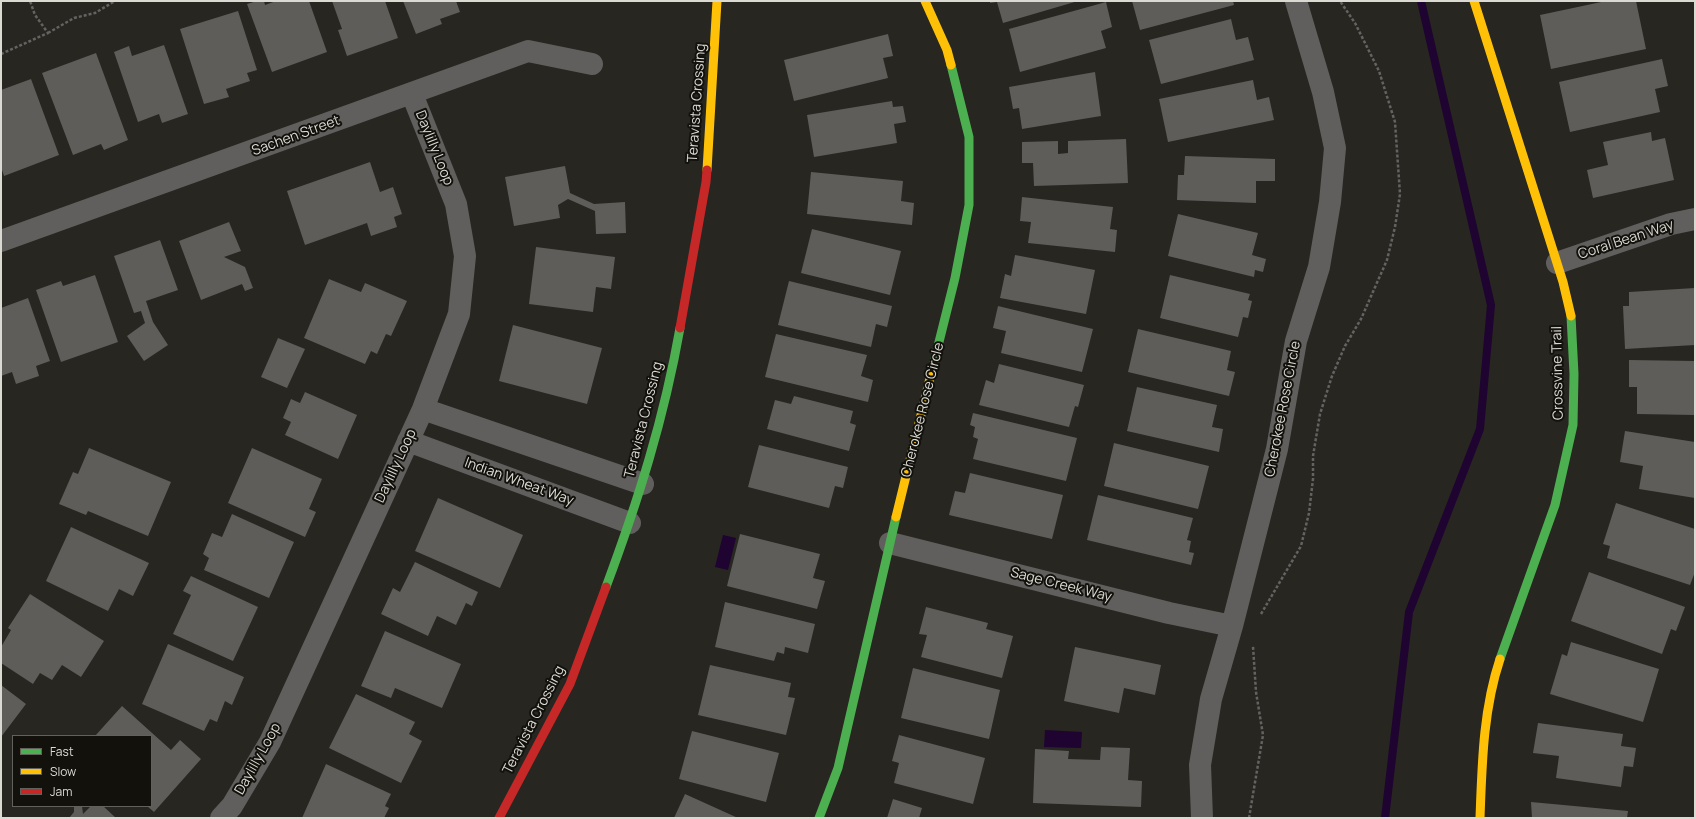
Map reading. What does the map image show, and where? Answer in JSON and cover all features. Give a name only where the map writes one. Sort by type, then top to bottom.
[{"type":"street","name":"Teravista Crossing","points":[[499,818],[570,684],[643,484],[671,377],[706,182],[717,1]]},
{"type":"street","name":"Cherokee Rose Circle","points":[[819,818],[838,768],[890,543],[955,278],[969,205],[969,137],[947,50],[925,1]]},
{"type":"street","name":"Cherokee Rose Circle","points":[[1202,818],[1200,765],[1211,699],[1232,626],[1277,449],[1296,341],[1319,267],[1330,202],[1335,148],[1323,92],[1296,1]]},
{"type":"street","name":"Crossvine Trail","points":[[1474,1],[1563,282],[1570,318],[1574,374],[1573,425],[1555,505],[1492,684],[1483,744],[1480,818]]},
{"type":"street","name":"Sachen Street","points":[[1,241],[528,51],[592,64]]},
{"type":"street","name":"Daylilly Loop","points":[[221,818],[232,806],[270,742],[423,409],[459,314],[465,256],[456,204],[412,94]]},
{"type":"street","name":"Coral Bean Way","points":[[1557,263],[1671,224],[1695,219]]},
{"type":"street","points":[[423,409],[643,484]]},
{"type":"street","name":"Indian Wheat Way","points":[[408,441],[630,523]]},
{"type":"street","name":"Sage Creek Way","points":[[890,543],[1169,613],[1232,626]]},
{"type":"path","points":[[30,1],[36,15],[48,33]]},
{"type":"path","points":[[1,54],[48,33],[74,18],[95,13],[115,1]]},
{"type":"path","points":[[1260,617],[1301,546],[1309,513],[1313,479],[1312,456],[1320,414],[1332,376],[1345,346],[1361,319],[1386,260],[1395,227],[1400,194],[1395,122],[1379,71],[1355,23],[1340,1]]},
{"type":"path","points":[[1249,818],[1251,798],[1263,734],[1256,692],[1253,648],[1254,642]]},
{"type":"shaded area","points":[[723,535],[736,538],[728,570],[715,567]]},
{"type":"shaded area","points":[[1045,730],[1082,732],[1081,748],[1044,747]]},
{"type":"building","points":[[257,1],[264,1],[265,5],[276,1],[309,1],[327,52],[272,72],[247,4]]},
{"type":"building","points":[[332,1],[385,1],[398,38],[347,56],[338,30],[342,29]]},
{"type":"building","points":[[403,1],[456,1],[460,12],[440,19],[442,24],[416,34]]},
{"type":"building","points":[[990,1],[1078,1],[1003,23],[997,2],[990,3]]},
{"type":"building","points":[[1132,1],[1233,1],[1234,5],[1140,30]]},
{"type":"building","points":[[1606,1],[1636,1],[1646,49],[1551,69],[1540,15]]},
{"type":"building","points":[[1106,2],[1112,27],[1101,31],[1106,48],[1020,72],[1009,29]]},
{"type":"building","points":[[238,11],[257,70],[247,73],[250,81],[226,89],[229,97],[204,104],[180,29]]},
{"type":"building","points":[[1231,19],[1236,40],[1248,37],[1254,60],[1161,84],[1149,40]]},
{"type":"building","points":[[888,34],[893,56],[883,58],[888,78],[794,101],[784,60]]},
{"type":"building","points":[[164,45],[188,114],[162,123],[159,114],[138,122],[114,52],[129,46],[132,56]]},
{"type":"building","points":[[96,53],[128,140],[104,150],[101,144],[73,155],[42,73]]},
{"type":"building","points":[[1662,59],[1668,86],[1655,89],[1660,112],[1570,132],[1559,82]]},
{"type":"building","points":[[1095,72],[1101,116],[1022,129],[1019,108],[1013,109],[1009,87]]},
{"type":"building","points":[[31,79],[59,155],[4,176],[1,167],[1,90]]},
{"type":"building","points":[[1253,80],[1257,100],[1269,97],[1274,120],[1168,142],[1159,99]]},
{"type":"building","points":[[892,101],[893,107],[903,106],[906,122],[894,124],[897,143],[814,157],[807,115]]},
{"type":"building","points":[[1651,132],[1652,141],[1665,138],[1674,180],[1593,198],[1587,170],[1608,165],[1603,142]]},
{"type":"building","points":[[1126,139],[1128,183],[1034,186],[1033,163],[1022,163],[1022,142],[1058,141],[1058,154],[1068,153],[1068,141]]},
{"type":"building","points":[[1185,156],[1275,159],[1275,181],[1256,181],[1256,203],[1177,200],[1178,175],[1184,175]]},
{"type":"building","points":[[370,162],[380,192],[393,187],[402,214],[394,217],[397,227],[371,236],[367,223],[305,245],[287,191]]},
{"type":"building","points":[[565,166],[570,193],[594,204],[625,202],[626,233],[596,234],[595,211],[568,199],[558,205],[560,218],[514,226],[505,177]]},
{"type":"building","points":[[811,172],[903,181],[901,201],[914,203],[912,225],[807,214]]},
{"type":"building","points":[[1022,197],[1113,207],[1110,229],[1117,230],[1115,252],[1028,243],[1031,222],[1020,221]]},
{"type":"building","points":[[1178,214],[1258,233],[1252,255],[1266,259],[1263,272],[1255,270],[1254,277],[1168,256]]},
{"type":"building","points":[[229,222],[241,251],[224,257],[245,267],[253,288],[245,291],[242,284],[201,300],[179,241]]},
{"type":"building","points":[[812,229],[901,251],[890,295],[801,273]]},
{"type":"building","points":[[160,240],[178,290],[146,301],[153,322],[168,345],[144,361],[127,336],[145,323],[141,311],[134,313],[114,256]]},
{"type":"building","points":[[536,247],[615,257],[611,289],[596,287],[593,312],[529,304]]},
{"type":"building","points":[[1015,255],[1095,270],[1086,314],[1000,298],[1005,274],[1011,276]]},
{"type":"building","points":[[95,275],[118,342],[61,362],[36,290],[61,281],[63,286]]},
{"type":"building","points":[[1170,275],[1250,294],[1248,300],[1252,301],[1248,318],[1243,317],[1238,337],[1160,318]]},
{"type":"building","points":[[329,279],[361,292],[365,283],[407,301],[391,336],[386,334],[377,354],[371,351],[365,364],[304,338]]},
{"type":"building","points":[[789,281],[892,306],[887,327],[876,324],[871,347],[778,325]]},
{"type":"building","points":[[1695,288],[1695,345],[1625,349],[1623,306],[1629,306],[1629,292]]},
{"type":"building","points":[[28,298],[50,361],[36,366],[39,376],[16,384],[12,372],[1,376],[1,308]]},
{"type":"building","points":[[998,306],[1093,329],[1082,372],[1001,353],[1006,331],[993,328]]},
{"type":"building","points":[[513,325],[602,348],[587,404],[499,381]]},
{"type":"building","points":[[1138,329],[1231,351],[1227,370],[1235,372],[1229,396],[1128,372]]},
{"type":"building","points":[[776,334],[867,355],[861,376],[873,380],[868,402],[765,377]]},
{"type":"building","points":[[278,338],[305,349],[287,388],[261,377]]},
{"type":"building","points":[[1629,360],[1695,361],[1695,415],[1637,414],[1637,387],[1629,387]]},
{"type":"building","points":[[999,364],[1084,385],[1078,407],[1075,406],[1069,427],[979,405],[986,380],[994,383]]},
{"type":"building","points":[[1137,387],[1217,405],[1212,427],[1223,429],[1219,452],[1127,431]]},
{"type":"building","points":[[305,392],[357,415],[338,459],[285,435],[291,422],[283,418],[291,399],[300,403]]},
{"type":"building","points":[[794,396],[853,411],[850,423],[856,425],[849,451],[767,429],[775,400],[791,404]]},
{"type":"building","points":[[973,413],[1077,438],[1066,481],[973,459],[978,439],[973,437],[975,427],[970,425]]},
{"type":"building","points":[[1625,431],[1695,442],[1695,498],[1639,489],[1643,466],[1620,462]]},
{"type":"building","points":[[1114,443],[1209,466],[1198,509],[1104,486]]},
{"type":"building","points":[[759,445],[848,467],[843,488],[835,486],[829,508],[748,487]]},
{"type":"building","points":[[89,448],[171,482],[148,536],[88,511],[86,515],[59,504],[73,472],[78,474]]},
{"type":"building","points":[[252,448],[322,479],[309,509],[316,512],[305,537],[228,503]]},
{"type":"building","points":[[970,473],[1063,495],[1052,539],[949,515],[955,491],[965,493]]},
{"type":"building","points":[[1098,495],[1193,518],[1187,540],[1191,541],[1189,552],[1194,553],[1191,565],[1087,540]]},
{"type":"building","points":[[438,498],[523,535],[500,588],[415,551]]},
{"type":"building","points":[[1616,503],[1695,529],[1695,572],[1690,585],[1607,558],[1610,546],[1603,544]]},
{"type":"building","points":[[232,514],[294,542],[269,598],[204,570],[209,558],[203,554],[212,533],[222,537]]},
{"type":"building","points":[[71,527],[149,563],[133,596],[119,589],[108,611],[46,581]]},
{"type":"building","points":[[740,534],[820,554],[813,578],[825,581],[817,609],[727,586]]},
{"type":"building","points":[[415,562],[478,592],[472,606],[466,603],[456,625],[437,616],[428,636],[381,614],[393,588],[400,592]]},
{"type":"building","points":[[1589,572],[1685,607],[1676,631],[1671,629],[1662,654],[1571,621]]},
{"type":"building","points":[[191,576],[258,607],[233,661],[173,634],[191,595],[183,591]]},
{"type":"building","points":[[30,594],[104,641],[81,677],[62,665],[52,680],[40,673],[33,684],[1,663],[1,647],[11,630],[8,628]]},
{"type":"building","points":[[725,602],[815,624],[808,653],[785,647],[784,654],[777,652],[774,661],[715,647]]},
{"type":"building","points":[[926,607],[988,623],[986,629],[1013,636],[1002,678],[921,657],[927,635],[919,634]]},
{"type":"building","points":[[385,631],[461,664],[442,708],[395,688],[391,698],[361,686]]},
{"type":"building","points":[[1571,642],[1659,669],[1643,722],[1550,694],[1562,654],[1567,656]]},
{"type":"building","points":[[168,644],[244,677],[232,705],[225,701],[217,722],[210,719],[204,731],[142,704]]},
{"type":"building","points":[[1075,647],[1161,665],[1155,695],[1124,688],[1119,713],[1064,701]]},
{"type":"building","points":[[710,665],[791,683],[788,697],[795,698],[786,735],[698,715]]},
{"type":"building","points":[[913,668],[1000,690],[989,739],[901,718]]},
{"type":"building","points":[[1,685],[26,704],[1,737]]},
{"type":"building","points":[[356,694],[415,722],[409,734],[422,741],[401,783],[329,748]]},
{"type":"building","points":[[122,706],[171,750],[180,740],[201,759],[154,812],[148,807],[152,807],[152,735],[96,735]]},
{"type":"building","points":[[1538,723],[1623,734],[1621,746],[1636,748],[1633,767],[1624,766],[1621,787],[1556,778],[1559,756],[1533,753]]},
{"type":"building","points":[[692,731],[779,753],[766,802],[679,779]]},
{"type":"building","points":[[899,735],[985,758],[973,804],[894,783],[899,763],[892,761]]},
{"type":"building","points":[[1101,747],[1130,748],[1128,780],[1142,781],[1141,807],[1033,803],[1035,749],[1069,751],[1068,759],[1100,760]]},
{"type":"building","points":[[326,764],[391,794],[385,806],[389,808],[384,818],[302,818]]},
{"type":"building","points":[[685,794],[738,818],[674,818]]},
{"type":"building","points":[[893,799],[922,808],[919,818],[887,818]]},
{"type":"building","points":[[1531,802],[1628,811],[1627,818],[1532,818]]},
{"type":"building","points":[[74,807],[82,807],[83,814],[90,807],[104,807],[116,818],[69,818],[74,812]]},
{"type":"waterway","points":[[1385,818],[1409,612],[1480,429],[1491,305],[1421,1]]},
{"type":"traffic: fast","points":[[933,366],[955,278],[969,205],[969,137],[951,65]]},
{"type":"traffic: fast","points":[[1500,659],[1555,505],[1573,425],[1574,374],[1571,316]]},
{"type":"traffic: fast","points":[[606,587],[629,523],[649,459],[674,362],[680,328]]},
{"type":"traffic: fast","points":[[819,818],[838,768],[896,517]]},
{"type":"traffic: slow","points":[[707,170],[717,1]]},
{"type":"traffic: slow","points":[[925,1],[947,50],[951,65]]},
{"type":"traffic: slow","points":[[1474,1],[1563,282],[1571,316]]},
{"type":"traffic: slow","points":[[896,517],[933,366]]},
{"type":"traffic: slow","points":[[1480,818],[1484,737],[1494,678],[1500,659]]},
{"type":"traffic: jam","points":[[680,328],[707,170]]},
{"type":"traffic: jam","points":[[499,818],[570,684],[606,587]]}]
